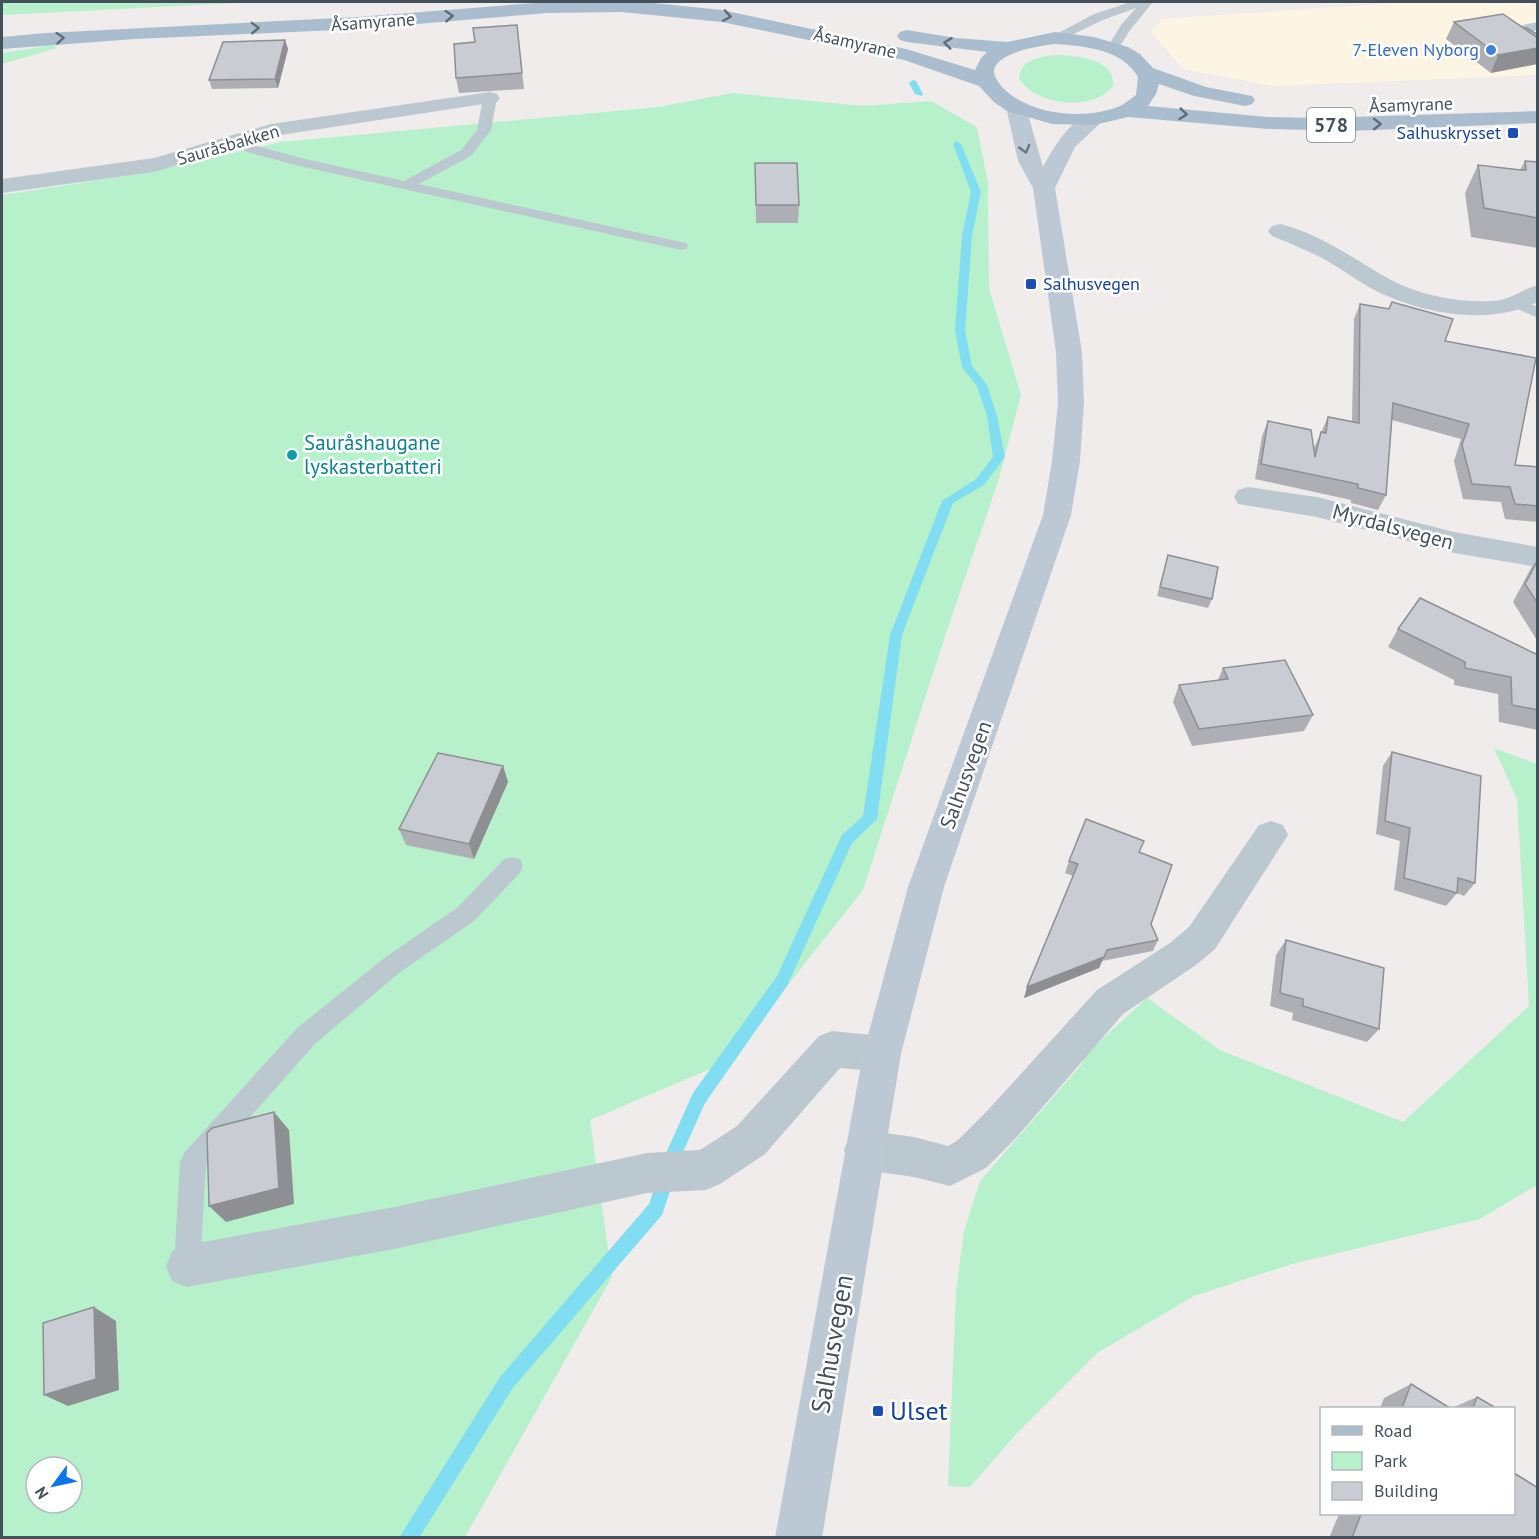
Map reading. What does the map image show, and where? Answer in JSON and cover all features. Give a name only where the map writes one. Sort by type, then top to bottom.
[{"type":"main road","name":"Åsamyrane","points":[[2,28],[89,20],[292,12],[448,2]]},
{"type":"main road","name":"Åsamyrane","points":[[2,43],[139,32],[359,23],[574,8],[657,8],[727,15],[906,55],[936,63],[987,82]]},
{"type":"main road","name":"Åsamyrane","points":[[847,23],[924,40],[1006,48]]},
{"type":"main road","name":"578","points":[[987,82],[1002,99],[1016,107],[1053,117],[1094,119],[1125,111],[1136,105],[1149,90],[1146,72],[1138,63],[1113,48],[1085,41],[1055,38],[1037,39],[1006,48]]},
{"type":"main road","points":[[987,82],[985,72],[988,63],[1006,48]]},
{"type":"main road","name":"Åsamyrane","points":[[1146,72],[1201,93],[1259,102],[1344,107],[1538,100]]},
{"type":"main road","name":"Salhusvegen","points":[[798,1538],[882,1054],[926,887],[1057,515],[1066,461],[1071,403],[1070,352],[1044,188],[1029,161],[1016,107]]},
{"type":"main road","name":"Åsamyrane","points":[[1125,111],[1160,111],[1287,124],[1337,125],[1538,117]]},
{"type":"main road","points":[[1044,188],[1066,144],[1094,119]]},
{"type":"street","name":"Sauråsbakken","points":[[2,186],[154,165],[271,130],[490,98]]},
{"type":"street","points":[[1280,231],[1330,253],[1385,286],[1442,305],[1495,308],[1516,303],[1538,292]]},
{"type":"street","name":"Myrdalsvegen","points":[[1248,497],[1317,507],[1444,542],[1538,558]]},
{"type":"street","points":[[864,1150],[914,1156],[950,1166],[972,1154],[1002,1125],[1110,1002],[1183,954],[1202,938],[1270,835]]},
{"type":"street","points":[[187,1266],[394,1228],[647,1173],[706,1170],[751,1140],[832,1049],[882,1054]]},
{"type":"lane","points":[[1055,38],[1119,7],[1145,2]]},
{"type":"lane","points":[[1113,48],[1145,2]]},
{"type":"lane","points":[[1538,26],[1522,30],[1538,40]]},
{"type":"lane","points":[[407,185],[466,153],[484,130],[490,98]]},
{"type":"lane","points":[[234,141],[252,149],[299,162],[681,246]]},
{"type":"lane","points":[[1516,303],[1538,314]]},
{"type":"lane","points":[[187,1266],[193,1162],[306,1036],[391,966],[466,914],[512,866]]},
{"type":"shaded area","points":[[1414,2],[1516,2],[1537,5],[1537,75],[1274,86],[1183,69],[1151,32],[1162,19]]},
{"type":"green space","points":[[2,2],[258,2],[2,15]]},
{"type":"green space","points":[[54,45],[57,48],[2,64],[2,53]]},
{"type":"green space","points":[[1054,55],[1082,57],[1101,64],[1108,69],[1113,86],[1093,100],[1079,102],[1051,100],[1038,95],[1019,78],[1020,72],[1031,60]]},
{"type":"green space","points":[[733,93],[863,106],[931,101],[977,127],[988,183],[989,288],[1021,395],[998,482],[946,633],[863,890],[727,1062],[590,1120],[612,1277],[465,1537],[2,1538],[2,195],[145,173],[280,142],[658,107]]},
{"type":"green space","points":[[1494,748],[1537,764],[1537,1185],[1480,1219],[1292,1264],[1194,1296],[1097,1353],[1018,1432],[970,1487],[948,1486],[956,1291],[964,1231],[980,1181],[1081,1065],[1089,1051],[1147,998],[1220,1050],[1403,1122],[1529,1006],[1517,799]]},
{"type":"building","points":[[1503,14],[1538,38],[1538,48],[1498,55],[1454,22]]},
{"type":"building","points":[[517,25],[522,73],[456,78],[454,44],[475,42],[473,28]]},
{"type":"building","points":[[1524,28],[1538,35],[1538,38]]},
{"type":"building","points":[[285,40],[275,79],[209,80],[223,42]]},
{"type":"building","points":[[1525,161],[1538,162],[1538,218],[1484,208],[1478,165],[1526,170]]},
{"type":"building","points":[[755,163],[797,163],[799,205],[756,205]]},
{"type":"building","points":[[1392,302],[1453,319],[1445,341],[1536,358],[1515,465],[1538,467],[1538,506],[1515,504],[1510,487],[1472,484],[1462,445],[1469,424],[1393,403],[1386,495],[1358,488],[1358,484],[1261,464],[1268,421],[1311,430],[1315,457],[1321,432],[1326,433],[1328,417],[1359,423],[1360,304],[1389,309]]},
{"type":"building","points":[[1168,555],[1218,567],[1212,599],[1160,587]]},
{"type":"building","points":[[1538,560],[1538,604],[1525,584]]},
{"type":"building","points":[[1420,598],[1538,655],[1538,710],[1512,705],[1511,677],[1465,668],[1465,662],[1398,629]]},
{"type":"building","points":[[1285,660],[1313,715],[1199,729],[1179,685],[1228,679],[1223,668]]},
{"type":"building","points":[[1392,752],[1481,776],[1475,883],[1458,878],[1457,893],[1404,878],[1410,828],[1385,821]]},
{"type":"building","points":[[438,753],[503,766],[469,844],[399,829]]},
{"type":"building","points":[[1086,819],[1144,841],[1139,852],[1172,865],[1151,924],[1158,940],[1107,950],[1104,957],[1027,987],[1078,864],[1069,861]]},
{"type":"building","points":[[1286,940],[1384,968],[1379,1029],[1303,1006],[1303,999],[1280,993]]},
{"type":"building","points":[[274,1112],[279,1188],[209,1206],[207,1133],[212,1128]]},
{"type":"building","points":[[94,1307],[96,1379],[44,1395],[43,1323]]},
{"type":"building","points":[[1411,1384],[1448,1407],[1402,1407]]},
{"type":"building","points":[[1477,1397],[1494,1407],[1473,1407]]},
{"type":"building","points":[[1515,1474],[1538,1488],[1538,1538],[1352,1538],[1361,1515],[1515,1515]]},
{"type":"waterway","points":[[913,83],[919,94]]},
{"type":"waterway","points":[[408,1538],[506,1383],[656,1209],[675,1151],[699,1098],[782,981],[847,839],[870,819],[896,635],[948,501],[980,482],[999,457],[992,416],[982,385],[967,367],[960,330],[967,236],[976,192],[957,144]]},
{"type":"place","name":"7-Eleven Nyborg","points":[[1491,50]]},
{"type":"place","name":"Salhuskrysset","points":[[1513,133]]},
{"type":"place","name":"Salhusvegen","points":[[1031,284]]},
{"type":"place","name":"Sauråshaugane lyskasterbatteri","points":[[292,455]]},
{"type":"place","name":"Ulset","points":[[878,1411]]}]
